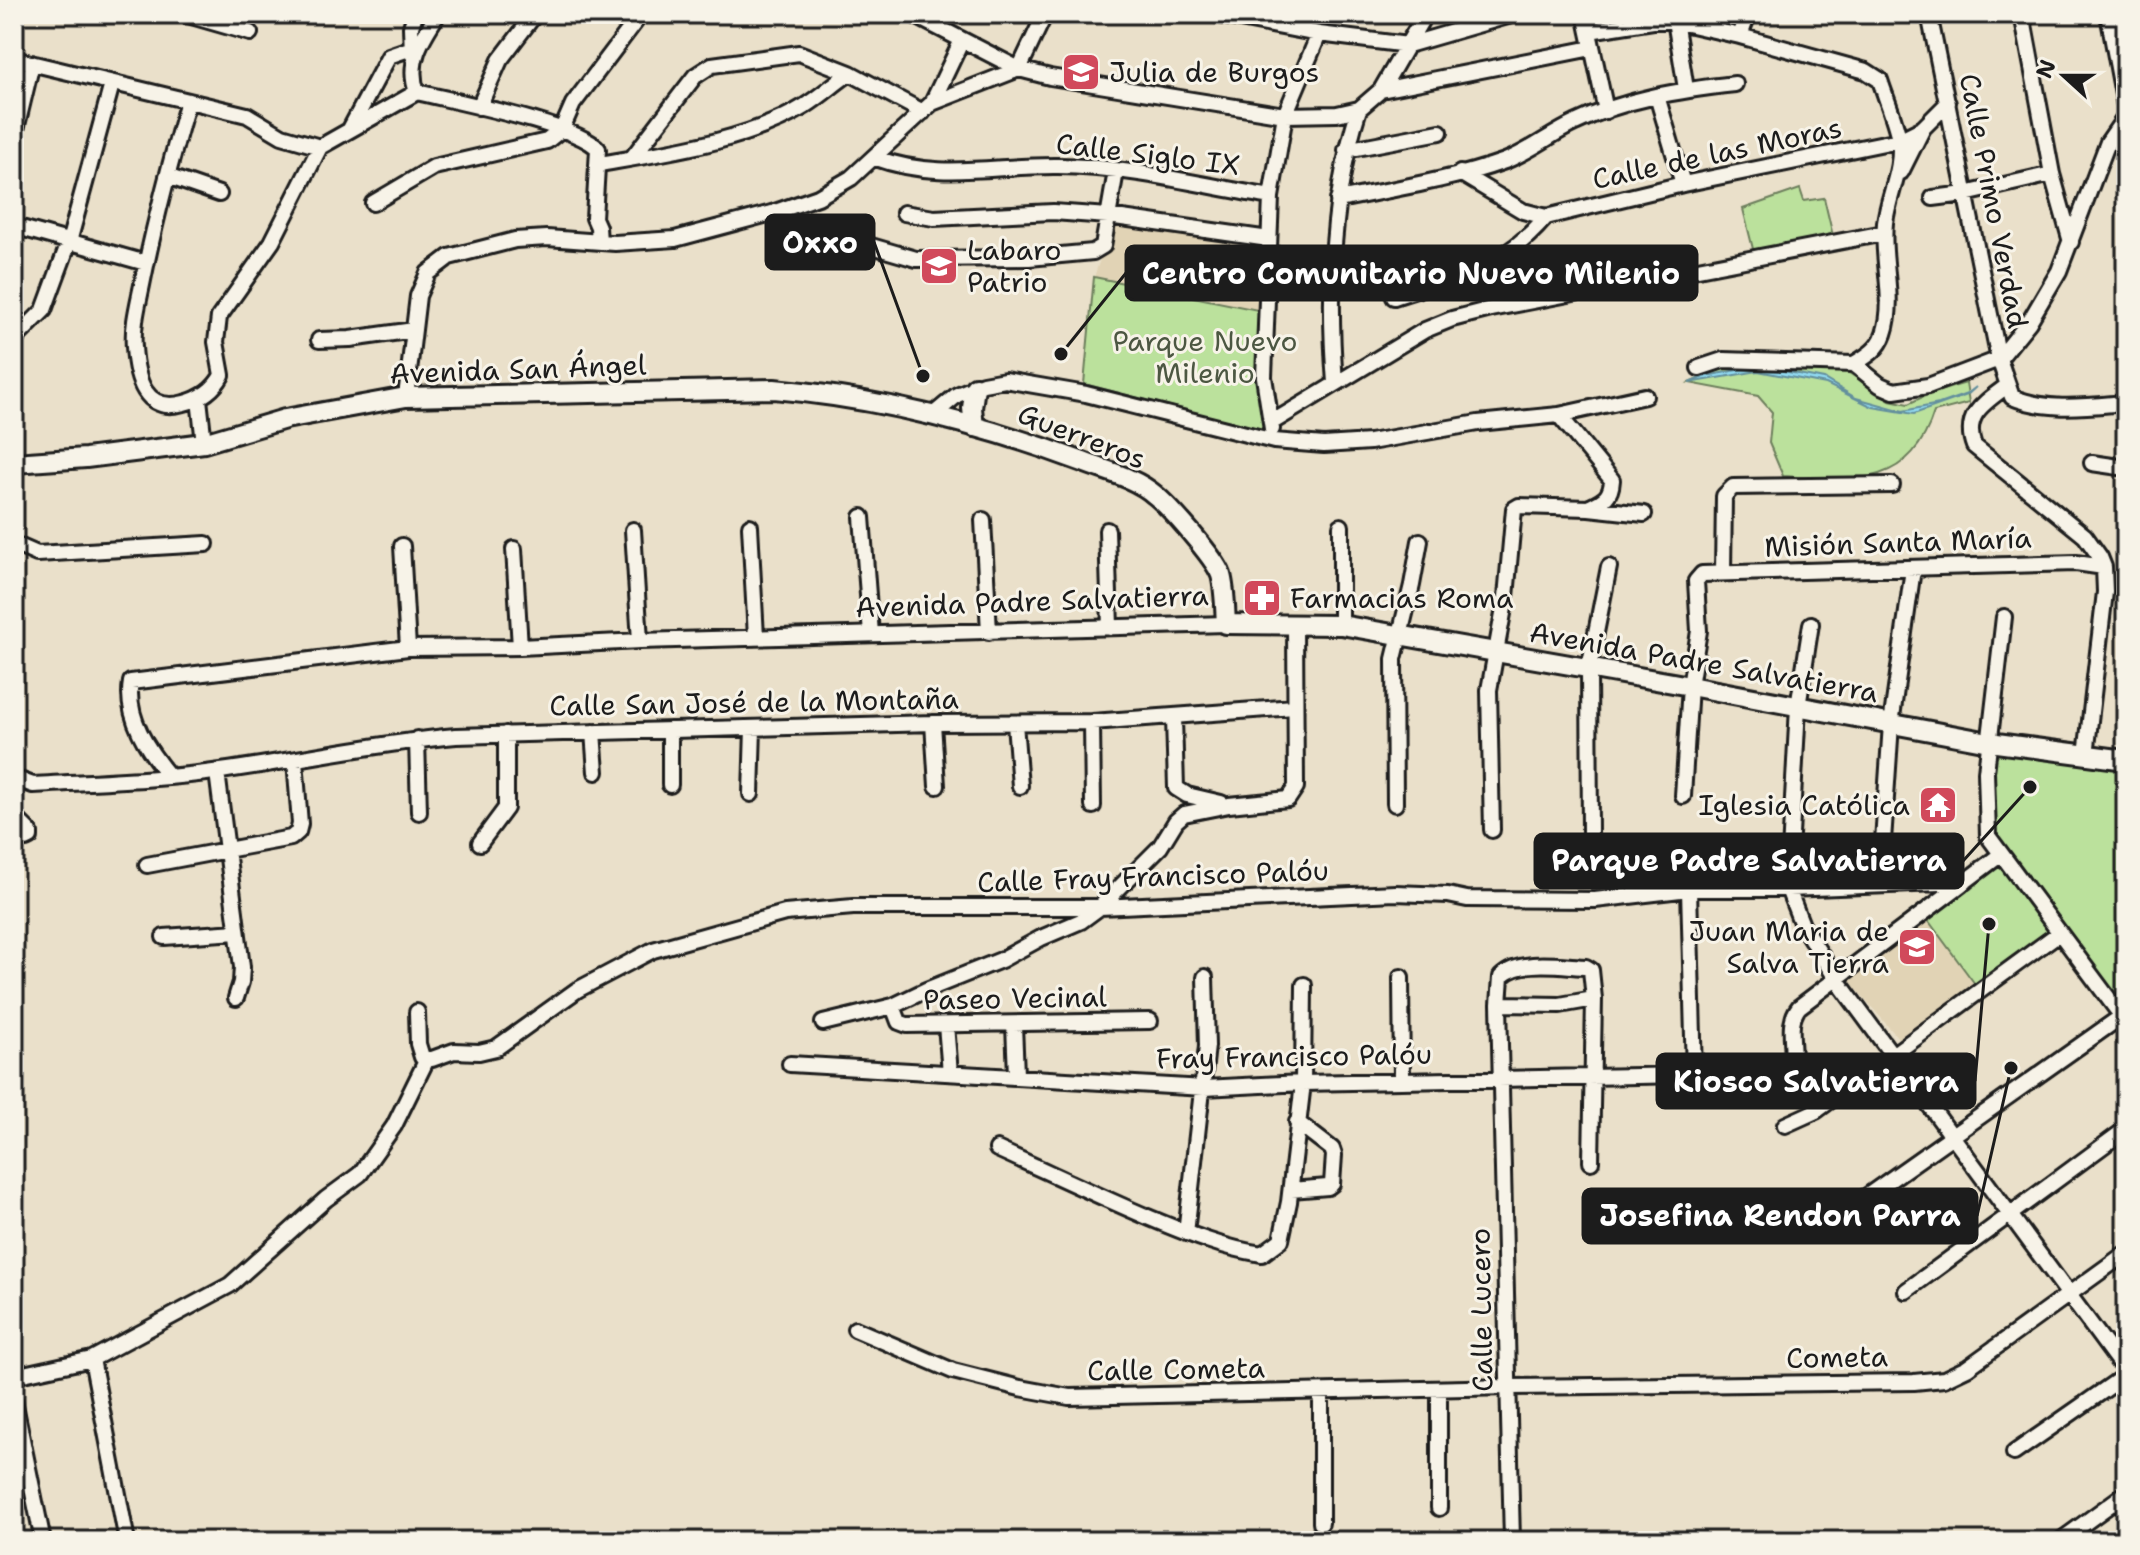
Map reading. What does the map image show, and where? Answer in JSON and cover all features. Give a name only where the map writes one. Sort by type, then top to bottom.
[{"type":"main road","points":[[974,427],[972,408],[975,387]]},
{"type":"main road","name":"Avenida San Ángel","points":[[14,463],[86,458],[204,443],[285,419],[406,397],[774,389],[820,393],[933,415]]},
{"type":"main road","name":"Guerreros","points":[[933,415],[1049,449],[1119,475],[1154,494],[1207,553],[1221,575],[1226,624]]},
{"type":"main road","name":"Avenida Padre Salvatierra","points":[[1226,624],[1341,625],[1989,742],[2126,760]]},
{"type":"street","points":[[184,14],[250,33]]},
{"type":"street","points":[[415,14],[411,27],[412,78],[417,92]]},
{"type":"street","points":[[412,55],[438,14]]},
{"type":"street","points":[[479,107],[500,60],[535,14]]},
{"type":"street","points":[[373,203],[434,167],[547,141],[562,129],[573,104],[641,14]]},
{"type":"street","points":[[912,14],[1019,69],[1050,77],[1285,115],[1337,114],[1359,109],[1381,90],[1425,14]]},
{"type":"street","points":[[632,158],[695,76],[712,65],[793,52],[805,54],[928,108],[1019,69],[1045,14]]},
{"type":"street","points":[[1214,14],[1319,34],[1408,45],[1515,14]]},
{"type":"street","points":[[1585,14],[1606,111]]},
{"type":"street","points":[[1740,36],[1748,14]]},
{"type":"street","name":"Calle Primo Verdad","points":[[1929,14],[1999,359],[2010,391]]},
{"type":"street","points":[[2022,14],[2052,174],[2071,242]]},
{"type":"street","points":[[1854,364],[1880,385],[1894,391],[1928,386],[1999,359],[2029,322],[2059,271],[2108,142],[2126,114],[2108,14]]},
{"type":"street","points":[[1589,31],[1674,18],[1873,74],[1880,80],[1899,140],[1897,179]]},
{"type":"street","points":[[1674,18],[1686,89]]},
{"type":"street","points":[[1274,441],[1264,377],[1271,197],[1285,115],[1319,34]]},
{"type":"street","points":[[406,397],[418,296],[428,273],[449,257],[515,240],[598,235],[675,239],[818,197],[851,178],[876,158],[928,108],[962,40]]},
{"type":"street","points":[[1381,90],[1592,48]]},
{"type":"street","points":[[350,130],[389,56],[412,55]]},
{"type":"street","points":[[14,59],[247,115],[282,136],[320,147]]},
{"type":"street","points":[[14,138],[32,63]]},
{"type":"street","points":[[599,167],[699,146],[764,124],[805,106],[850,73]]},
{"type":"street","points":[[14,340],[44,310],[69,242],[112,84]]},
{"type":"street","points":[[1338,200],[1506,160],[1577,121],[1657,96],[1686,89],[1735,84]]},
{"type":"street","points":[[188,101],[146,263],[133,344],[142,385],[157,405],[169,407],[199,399],[222,375],[216,342],[219,317],[272,242],[320,147],[417,92],[562,129],[593,143],[598,149],[599,167],[595,179],[594,218],[598,235]]},
{"type":"street","points":[[1657,96],[1683,184]]},
{"type":"street","points":[[1699,368],[1723,360],[1854,364],[1872,353],[1884,335],[1889,312],[1884,233],[1897,179],[1923,128],[1948,103]]},
{"type":"street","points":[[1335,383],[1332,269],[1338,200],[1346,150],[1359,109]]},
{"type":"street","name":"Calle de las Moras","points":[[1546,217],[1683,184],[1899,140],[1923,128]]},
{"type":"street","points":[[1346,150],[1440,132]]},
{"type":"street","name":"Calle Siglo IX","points":[[876,158],[899,167],[929,171],[1060,166],[1116,171],[1271,197]]},
{"type":"street","points":[[772,213],[846,240],[916,259],[1029,258],[1093,252],[1103,246],[1116,171]]},
{"type":"street","points":[[1394,297],[1495,262],[1525,239],[1546,217],[1523,211],[1460,173]]},
{"type":"street","points":[[1933,198],[1965,194],[2052,174]]},
{"type":"street","points":[[167,176],[219,194]]},
{"type":"street","points":[[904,213],[934,218],[1053,212],[1108,216],[1269,239]]},
{"type":"street","points":[[14,226],[146,263]]},
{"type":"street","points":[[1271,423],[1425,330],[1452,319],[1884,233]]},
{"type":"street","points":[[319,340],[414,330]]},
{"type":"street","points":[[933,415],[957,395],[1005,380],[1086,394],[1274,441],[1324,445],[1370,442],[1478,423],[1559,415],[1645,396]]},
{"type":"street","points":[[2086,755],[2105,592],[2104,567],[2085,536],[1974,446],[1969,433],[1972,419],[1981,406],[2010,391],[2024,402],[2073,407],[2126,403]]},
{"type":"street","points":[[199,399],[204,443]]},
{"type":"street","points":[[1559,415],[1612,480],[1607,498],[1589,508]]},
{"type":"street","points":[[2092,463],[2126,468]]},
{"type":"street","points":[[1723,573],[1724,496],[1733,487],[1892,485]]},
{"type":"street","points":[[1492,830],[1489,690],[1506,597],[1514,509],[1519,506],[1589,508],[1644,514]]},
{"type":"street","points":[[862,517],[871,634]]},
{"type":"street","points":[[983,520],[989,632]]},
{"type":"street","points":[[750,526],[756,637]]},
{"type":"street","points":[[1341,526],[1341,625]]},
{"type":"street","points":[[633,530],[640,641]]},
{"type":"street","points":[[1107,530],[1110,628]]},
{"type":"street","points":[[1395,804],[1394,659],[1420,541]]},
{"type":"street","points":[[14,544],[37,554],[206,544]]},
{"type":"street","points":[[402,546],[408,648]]},
{"type":"street","points":[[514,549],[520,647]]},
{"type":"street","name":"Misión Santa María","points":[[1690,686],[1699,631],[1696,581],[1702,574],[2076,563],[2104,567]]},
{"type":"street","points":[[1590,833],[1589,668],[1609,567]]},
{"type":"street","points":[[1880,885],[1891,724],[1913,569]]},
{"type":"street","points":[[1863,1199],[2124,1019],[1988,836],[1986,772],[2004,617]]},
{"type":"street","name":"Avenida Padre Salvatierra","points":[[170,777],[151,755],[138,728],[129,697],[131,682],[408,648],[1226,624]]},
{"type":"street","points":[[1100,907],[1160,847],[1184,814],[1229,805],[1280,801],[1293,794],[1296,787],[1295,624]]},
{"type":"street","points":[[1811,624],[1798,707],[1788,889],[1802,925],[1837,980],[2126,1374],[2014,1453]]},
{"type":"street","points":[[1683,796],[1690,686]]},
{"type":"street","name":"Calle San José de la Montaña","points":[[14,778],[33,785],[170,777],[417,739],[506,734],[1092,722],[1294,707]]},
{"type":"street","points":[[1174,718],[1176,788],[1187,795],[1229,805]]},
{"type":"street","points":[[1092,722],[1093,806]]},
{"type":"street","points":[[933,723],[937,786]]},
{"type":"street","points":[[1015,723],[1020,786]]},
{"type":"street","points":[[751,794],[753,728]]},
{"type":"street","points":[[670,730],[670,785]]},
{"type":"street","points":[[593,732],[596,772]]},
{"type":"street","points":[[480,843],[506,808],[506,734]]},
{"type":"street","points":[[417,739],[419,812]]},
{"type":"street","points":[[147,865],[291,838],[298,832],[295,760]]},
{"type":"street","points":[[217,772],[242,967],[236,998]]},
{"type":"street","points":[[14,816],[30,832],[30,837],[26,839],[14,832]]},
{"type":"street","points":[[1837,980],[2000,855]]},
{"type":"street","name":"Calle Fray Francisco Palóu","points":[[427,1059],[454,1051],[479,1052],[496,1048],[577,990],[653,950],[785,913],[853,907],[1100,907],[1395,893],[1448,895],[1467,899],[1595,900],[1689,889],[1788,889],[1965,882]]},
{"type":"street","points":[[1689,889],[1694,1074]]},
{"type":"street","name":"Paseo Vecinal","points":[[823,1023],[893,1006],[1001,960],[1081,921],[1100,907]]},
{"type":"street","points":[[164,937],[237,932]]},
{"type":"street","points":[[1785,1125],[1816,1111],[2059,933]]},
{"type":"street","name":"Calle Lucero","points":[[1512,1541],[1499,1004],[1501,977],[1506,972],[1530,966],[1586,967],[1591,970],[1594,999]]},
{"type":"street","points":[[1186,1233],[1204,1088],[1207,1046],[1205,977]]},
{"type":"street","points":[[1401,977],[1402,1081]]},
{"type":"street","name":"Fray Francisco Palóu","points":[[790,1064],[1204,1088],[1303,1083],[1784,1073],[1790,1071],[1793,1063],[1791,1023],[1799,1007],[1837,980]]},
{"type":"street","points":[[997,1149],[1074,1186],[1186,1233],[1241,1251],[1262,1254],[1281,1240],[1291,1190],[1303,1083],[1304,985]]},
{"type":"street","points":[[1499,1004],[1560,1005],[1594,999],[1591,1162]]},
{"type":"street","name":"Paseo Vecinal","points":[[893,1006],[899,1022],[907,1025],[1150,1021]]},
{"type":"street","points":[[14,1376],[92,1359],[230,1285],[326,1199],[360,1174],[394,1126],[427,1059],[422,1057],[418,1044],[417,1012]]},
{"type":"street","points":[[946,1025],[950,1073]]},
{"type":"street","points":[[1014,1025],[1016,1075]]},
{"type":"street","points":[[1291,1190],[1332,1184],[1332,1149],[1297,1122]]},
{"type":"street","points":[[1906,1291],[2126,1129]]},
{"type":"street","name":"Cometa","points":[[1509,1387],[1914,1382],[1944,1379],[1967,1368],[2126,1253]]},
{"type":"street","name":"Calle Cometa","points":[[855,1329],[953,1371],[1069,1397],[1509,1387]]},
{"type":"street","points":[[92,1359],[127,1541]]},
{"type":"street","points":[[1439,1389],[1439,1508]]},
{"type":"street","points":[[1321,1392],[1321,1523]]},
{"type":"street","points":[[14,1400],[43,1541]]},
{"type":"street","points":[[2060,1541],[2126,1493]]},
{"type":"shaded area","points":[[1114,219],[1266,239],[1263,311],[1094,277]]},
{"type":"shaded area","name":"Juan Maria de Salva Tierra","points":[[1926,917],[1975,984],[1899,1039],[1847,978]]},
{"type":"green space","points":[[1800,189],[1804,201],[1824,198],[1833,236],[1754,253],[1743,209]]},
{"type":"green space","name":"Parque Nuevo Milenio","points":[[1094,277],[1263,311],[1275,433],[1084,384]]},
{"type":"green space","points":[[1834,363],[1890,400],[1908,404],[1966,383],[1969,403],[1934,412],[1910,456],[1894,468],[1854,479],[1808,478],[1783,476],[1769,443],[1772,412],[1758,396],[1689,383],[1724,368]]},
{"type":"green space","points":[[1993,745],[2126,764],[2126,1012],[1993,838]]},
{"type":"green space","points":[[2002,864],[2052,932],[1975,984],[1925,916]]},
{"type":"water","points":[[1758,366],[1824,379],[1856,398],[1903,411],[1939,404],[1967,394],[1976,387],[1967,395],[1914,414],[1873,407],[1826,384],[1758,371],[1689,383],[1706,376]]},
{"type":"place","name":"Julia de Burgos","points":[[1081,72]]},
{"type":"place","name":"Labaro Patrio","points":[[939,266]]},
{"type":"place","name":"Centro Comunitario Nuevo Milenio","points":[[1061,354]]},
{"type":"place","name":"Oxxo","points":[[923,376]]},
{"type":"place","name":"Farmacias Roma","points":[[1262,598]]},
{"type":"place","name":"Parque Padre Salvatierra","points":[[2030,787]]},
{"type":"place","name":"Iglesia Católica","points":[[1938,805]]},
{"type":"place","name":"Kiosco Salvatierra","points":[[1989,924]]},
{"type":"place","name":"Juan Maria de Salva Tierra","points":[[1917,947]]},
{"type":"place","name":"Josefina Rendon Parra","points":[[2011,1068]]}]
